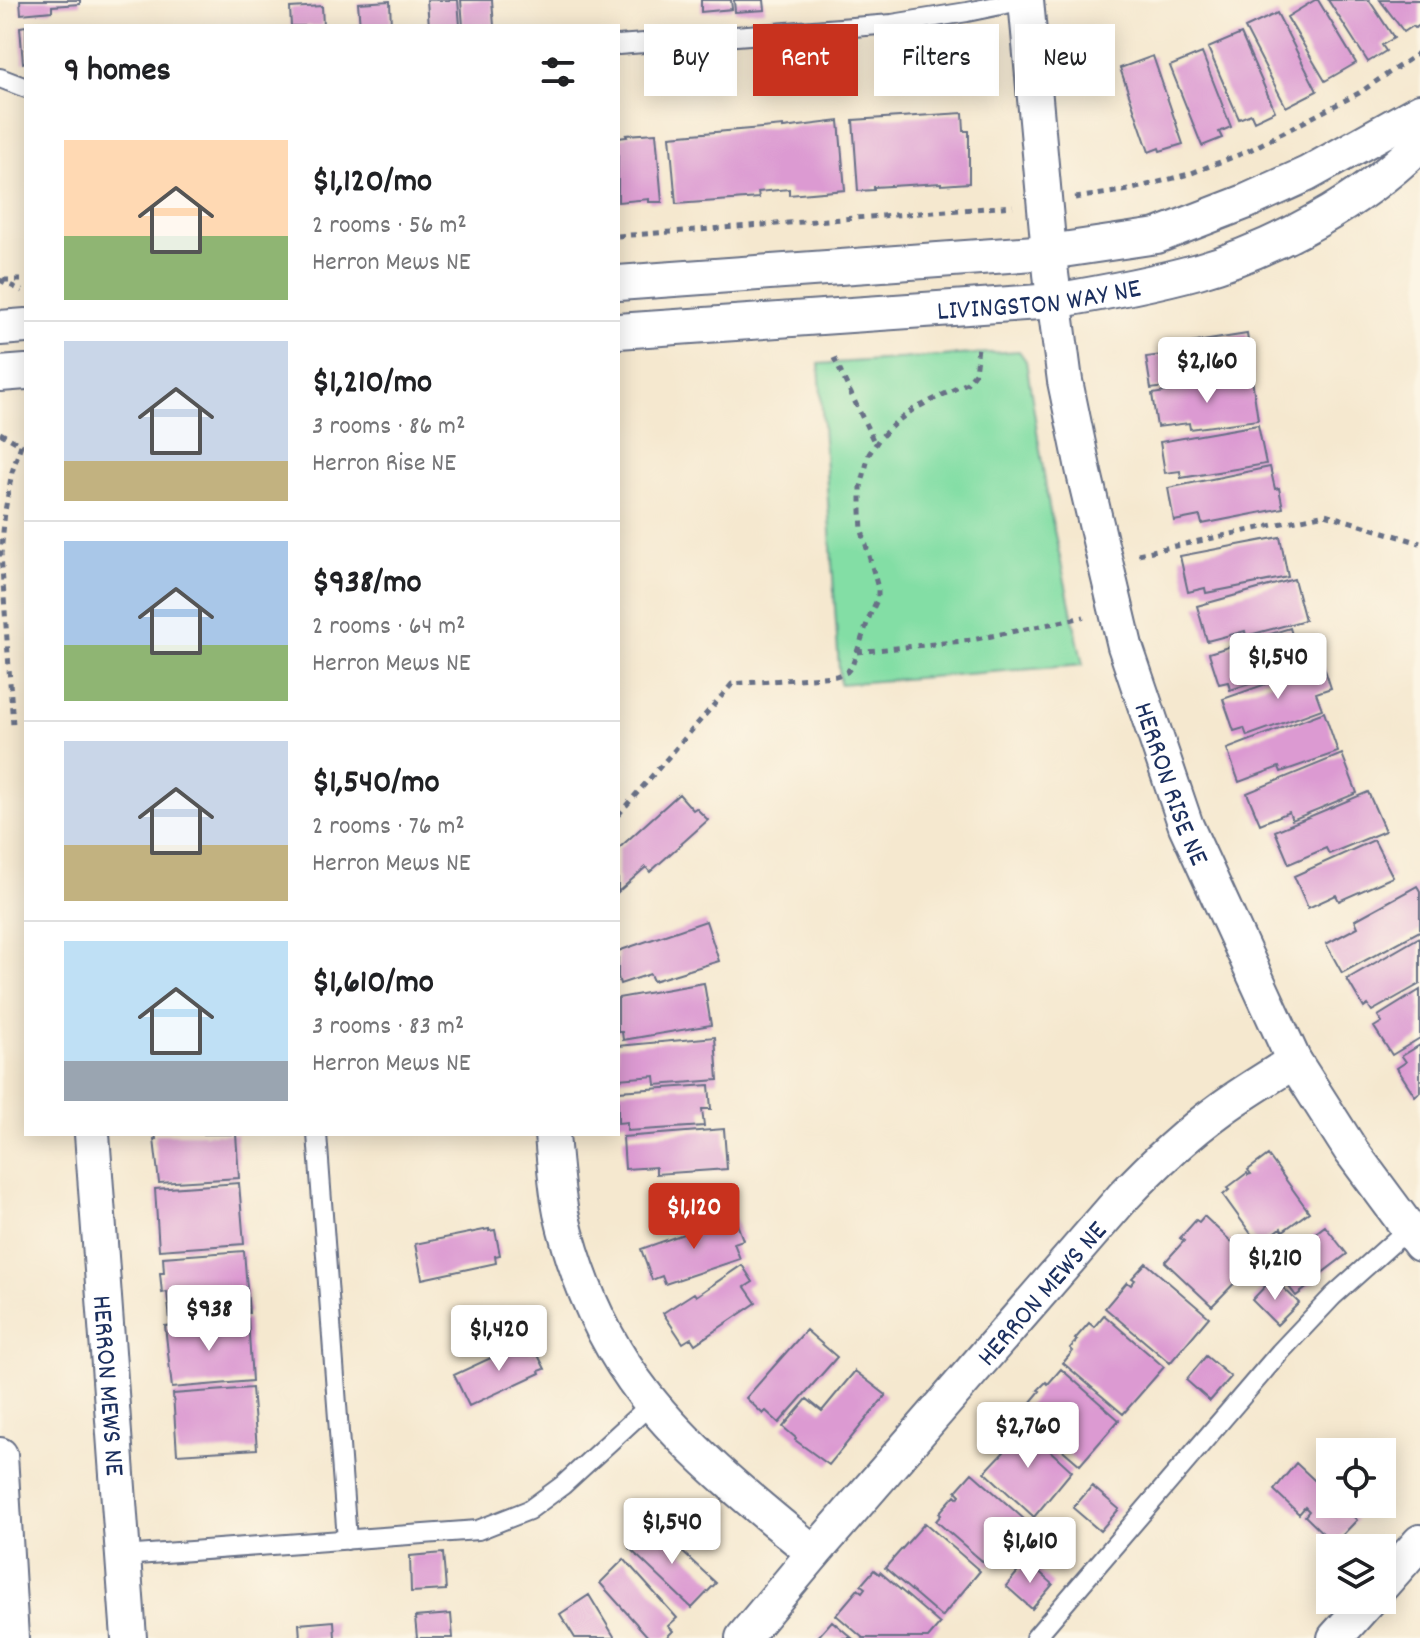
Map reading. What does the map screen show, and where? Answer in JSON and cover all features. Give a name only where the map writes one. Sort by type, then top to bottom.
[{"type":"street","name":"HERRON RISE NE","points":[[1025,0],[1051,276],[1065,381],[1105,561],[1134,672],[1186,826],[1294,1061],[1352,1152],[1414,1237]]},
{"type":"street","name":"LIVINGSTON WAY NE","points":[[620,331],[1051,276],[1245,202],[1307,174],[1420,111]]},
{"type":"street","name":"LIVINGSTON WAY NE","points":[[620,283],[1051,276],[1104,293],[1199,270],[1242,256],[1288,235],[1376,183],[1420,144]]},
{"type":"street","points":[[0,328],[24,326]]},
{"type":"street","points":[[0,374],[24,372]]},
{"type":"street","name":"HERRON MEWS NE","points":[[743,1638],[1155,1163],[1221,1109],[1294,1061]]},
{"type":"street","name":"HERRON MEWS NE","points":[[92,1136],[129,1638]]},
{"type":"street","points":[[552,1136],[561,1212],[576,1266],[595,1315],[618,1356],[652,1403],[727,1481],[814,1553]]},
{"type":"street","points":[[0,1455],[11,1638]]},
{"type":"street","points":[[1396,1569],[1420,1542]]},
{"type":"street","points":[[1335,1638],[1356,1614]]},
{"type":"lane","points":[[620,45],[892,24],[1025,0]]},
{"type":"lane","points":[[0,78],[24,87]]},
{"type":"lane","points":[[317,1136],[347,1540]]},
{"type":"lane","points":[[1035,1638],[1280,1352],[1333,1296],[1414,1237]]},
{"type":"lane","points":[[123,1556],[478,1530],[529,1510],[563,1485],[652,1403]]},
{"type":"path","points":[[0,280],[24,280]]},
{"type":"path","points":[[0,280],[24,292]]},
{"type":"path","points":[[620,813],[732,684],[836,676],[847,672],[852,666],[878,598],[862,531],[861,487],[869,454],[895,423],[914,409],[967,383],[975,373],[978,347]]},
{"type":"path","points":[[834,358],[875,445]]},
{"type":"path","points":[[0,433],[21,445]]},
{"type":"path","points":[[13,725],[1,554],[12,472],[24,441]]},
{"type":"path","points":[[1105,561],[1325,514],[1420,543]]},
{"type":"path","points":[[857,652],[972,640],[1117,610]]},
{"type":"green space","points":[[1019,351],[1026,361],[1049,507],[1083,665],[840,684],[819,364]]},
{"type":"building","points":[[20,0],[80,0],[80,4],[52,6],[52,11],[21,14]]},
{"type":"building","points":[[427,0],[458,0],[460,24],[429,24]]},
{"type":"building","points":[[461,0],[492,0],[494,24],[463,24]]},
{"type":"building","points":[[701,0],[731,0],[732,9],[701,12]]},
{"type":"building","points":[[734,0],[764,0],[765,10],[735,12]]},
{"type":"building","points":[[1318,0],[1356,63],[1325,81],[1287,17]]},
{"type":"building","points":[[1328,0],[1369,0],[1394,38],[1382,45],[1386,51],[1368,62]]},
{"type":"building","points":[[1380,0],[1420,0],[1420,25],[1404,32]]},
{"type":"building","points":[[390,1],[391,24],[360,24],[358,3]]},
{"type":"building","points":[[322,6],[323,24],[291,24],[290,8]]},
{"type":"building","points":[[1277,13],[1317,91],[1286,107],[1245,28]]},
{"type":"building","points":[[24,26],[23,63],[20,27]]},
{"type":"building","points":[[1241,34],[1275,111],[1254,121],[1251,114],[1239,119],[1208,48]]},
{"type":"building","points":[[1202,53],[1231,127],[1219,132],[1222,138],[1202,146],[1170,66]]},
{"type":"building","points":[[1153,56],[1183,144],[1149,152],[1120,68]]},
{"type":"building","points":[[963,113],[964,131],[969,131],[969,183],[874,187],[874,190],[858,191],[853,120]]},
{"type":"building","points":[[839,121],[845,190],[789,195],[789,189],[758,192],[759,198],[676,204],[670,136]]},
{"type":"building","points":[[656,133],[662,202],[649,202],[649,199],[620,202],[620,138]]},
{"type":"building","points":[[1247,334],[1253,375],[1151,389],[1146,357],[1178,353],[1177,345]]},
{"type":"building","points":[[1252,379],[1258,420],[1190,429],[1189,423],[1157,427],[1152,394]]},
{"type":"building","points":[[1258,425],[1266,464],[1181,478],[1180,471],[1165,473],[1160,442]]},
{"type":"building","points":[[1270,467],[1283,508],[1202,524],[1200,516],[1174,521],[1168,488]]},
{"type":"building","points":[[1280,537],[1288,577],[1206,593],[1205,588],[1188,592],[1180,556]]},
{"type":"building","points":[[1294,579],[1305,620],[1246,636],[1245,631],[1207,641],[1197,606]]},
{"type":"building","points":[[1290,628],[1302,668],[1230,690],[1228,682],[1219,684],[1209,653]]},
{"type":"building","points":[[1323,664],[1331,688],[1316,693],[1322,709],[1247,736],[1244,728],[1234,731],[1223,699]]},
{"type":"building","points":[[1324,712],[1338,752],[1281,772],[1279,767],[1239,782],[1227,749]]},
{"type":"building","points":[[1342,754],[1357,793],[1292,820],[1289,812],[1260,824],[1247,793]]},
{"type":"building","points":[[1368,792],[1385,831],[1329,854],[1326,848],[1289,864],[1275,831]]},
{"type":"building","points":[[679,794],[693,810],[696,808],[708,820],[650,872],[646,867],[620,890],[620,847]]},
{"type":"building","points":[[1374,840],[1393,877],[1339,901],[1336,895],[1308,908],[1294,876]]},
{"type":"building","points":[[1417,886],[1420,891],[1420,931],[1342,973],[1326,944],[1358,927],[1355,920]]},
{"type":"building","points":[[706,921],[719,961],[653,981],[650,974],[620,984],[620,950]]},
{"type":"building","points":[[1420,937],[1420,984],[1372,1011],[1368,1005],[1364,1008],[1347,979]]},
{"type":"building","points":[[704,983],[711,1025],[623,1040],[620,1032],[620,998]]},
{"type":"building","points":[[1420,990],[1420,1038],[1392,1055],[1374,1027],[1382,1022],[1378,1016]]},
{"type":"building","points":[[715,1037],[718,1080],[656,1085],[655,1076],[620,1079],[620,1046]]},
{"type":"building","points":[[1420,1045],[1420,1092],[1415,1096],[1397,1068],[1406,1062],[1402,1056]]},
{"type":"building","points":[[709,1085],[711,1109],[702,1109],[704,1126],[627,1131],[627,1122],[620,1123],[620,1091]]},
{"type":"building","points":[[724,1129],[727,1169],[656,1174],[656,1167],[625,1169],[623,1137]]},
{"type":"building","points":[[155,1136],[236,1136],[239,1178],[159,1183]]},
{"type":"building","points":[[1268,1155],[1309,1212],[1259,1245],[1223,1195],[1229,1190],[1227,1188],[1247,1173],[1251,1174],[1248,1170]]},
{"type":"building","points":[[239,1183],[244,1244],[159,1250],[155,1189]]},
{"type":"building","points":[[734,1216],[743,1240],[734,1243],[740,1259],[665,1284],[662,1276],[652,1280],[641,1249]]},
{"type":"building","points":[[1204,1216],[1254,1263],[1212,1306],[1165,1262],[1184,1241],[1180,1238],[1196,1220],[1199,1222]]},
{"type":"building","points":[[1325,1226],[1347,1254],[1322,1273],[1300,1245]]},
{"type":"building","points":[[495,1230],[500,1255],[495,1256],[496,1263],[422,1279],[415,1244]]},
{"type":"building","points":[[1297,1250],[1318,1279],[1296,1296],[1274,1267]]},
{"type":"building","points":[[244,1251],[249,1313],[170,1320],[167,1292],[162,1293],[160,1273],[164,1273],[163,1257]]},
{"type":"building","points":[[1146,1263],[1209,1317],[1170,1363],[1105,1308],[1127,1282],[1131,1285],[1135,1280],[1132,1278]]},
{"type":"building","points":[[742,1265],[753,1282],[745,1287],[756,1303],[695,1344],[691,1338],[683,1343],[663,1313],[694,1293],[696,1296]]},
{"type":"building","points":[[1273,1278],[1299,1303],[1277,1325],[1252,1300]]},
{"type":"building","points":[[1104,1315],[1164,1367],[1123,1414],[1063,1363],[1073,1351],[1070,1348],[1075,1339],[1089,1323],[1094,1327]]},
{"type":"building","points":[[248,1319],[252,1381],[172,1388],[165,1326]]},
{"type":"building","points":[[806,1330],[837,1357],[779,1423],[766,1411],[763,1414],[746,1398]]},
{"type":"building","points":[[525,1342],[531,1353],[536,1351],[545,1369],[469,1406],[454,1375]]},
{"type":"building","points":[[1206,1356],[1231,1377],[1210,1401],[1186,1380]]},
{"type":"building","points":[[1061,1369],[1119,1420],[1080,1465],[1021,1414],[1038,1390]]},
{"type":"building","points":[[855,1371],[886,1395],[829,1465],[783,1427],[807,1399],[822,1411]]},
{"type":"building","points":[[252,1388],[257,1449],[177,1454],[173,1394]]},
{"type":"building","points":[[1022,1425],[1072,1471],[1034,1517],[985,1472],[1004,1452],[998,1446],[1012,1430],[1015,1432]]},
{"type":"building","points":[[1296,1463],[1316,1482],[1316,1518],[1357,1520],[1344,1534],[1324,1534],[1305,1516],[1309,1511],[1305,1507],[1299,1514],[1274,1490]]},
{"type":"building","points":[[972,1473],[1024,1519],[1006,1539],[1010,1543],[989,1567],[936,1521],[955,1495],[958,1498],[960,1495],[956,1491]]},
{"type":"building","points":[[1092,1486],[1119,1509],[1100,1531],[1073,1508]]},
{"type":"building","points":[[651,1523],[716,1583],[692,1608],[629,1548]]},
{"type":"building","points":[[925,1523],[980,1571],[942,1617],[885,1568]]},
{"type":"building","points":[[443,1553],[446,1590],[411,1592],[410,1556]]},
{"type":"building","points":[[624,1559],[677,1618],[668,1626],[673,1631],[666,1638],[649,1638],[600,1583]]},
{"type":"building","points":[[1027,1561],[1053,1584],[1032,1609],[1006,1586]]},
{"type":"building","points":[[874,1570],[940,1624],[928,1638],[863,1638],[836,1615],[858,1589],[862,1592],[865,1588],[861,1585]]},
{"type":"building","points":[[589,1595],[615,1638],[575,1638],[560,1614]]},
{"type":"building","points":[[451,1614],[453,1638],[417,1638],[415,1617]]},
{"type":"building","points":[[334,1621],[335,1638],[300,1638],[299,1624]]},
{"type":"building","points":[[832,1621],[852,1638],[817,1638]]}]
